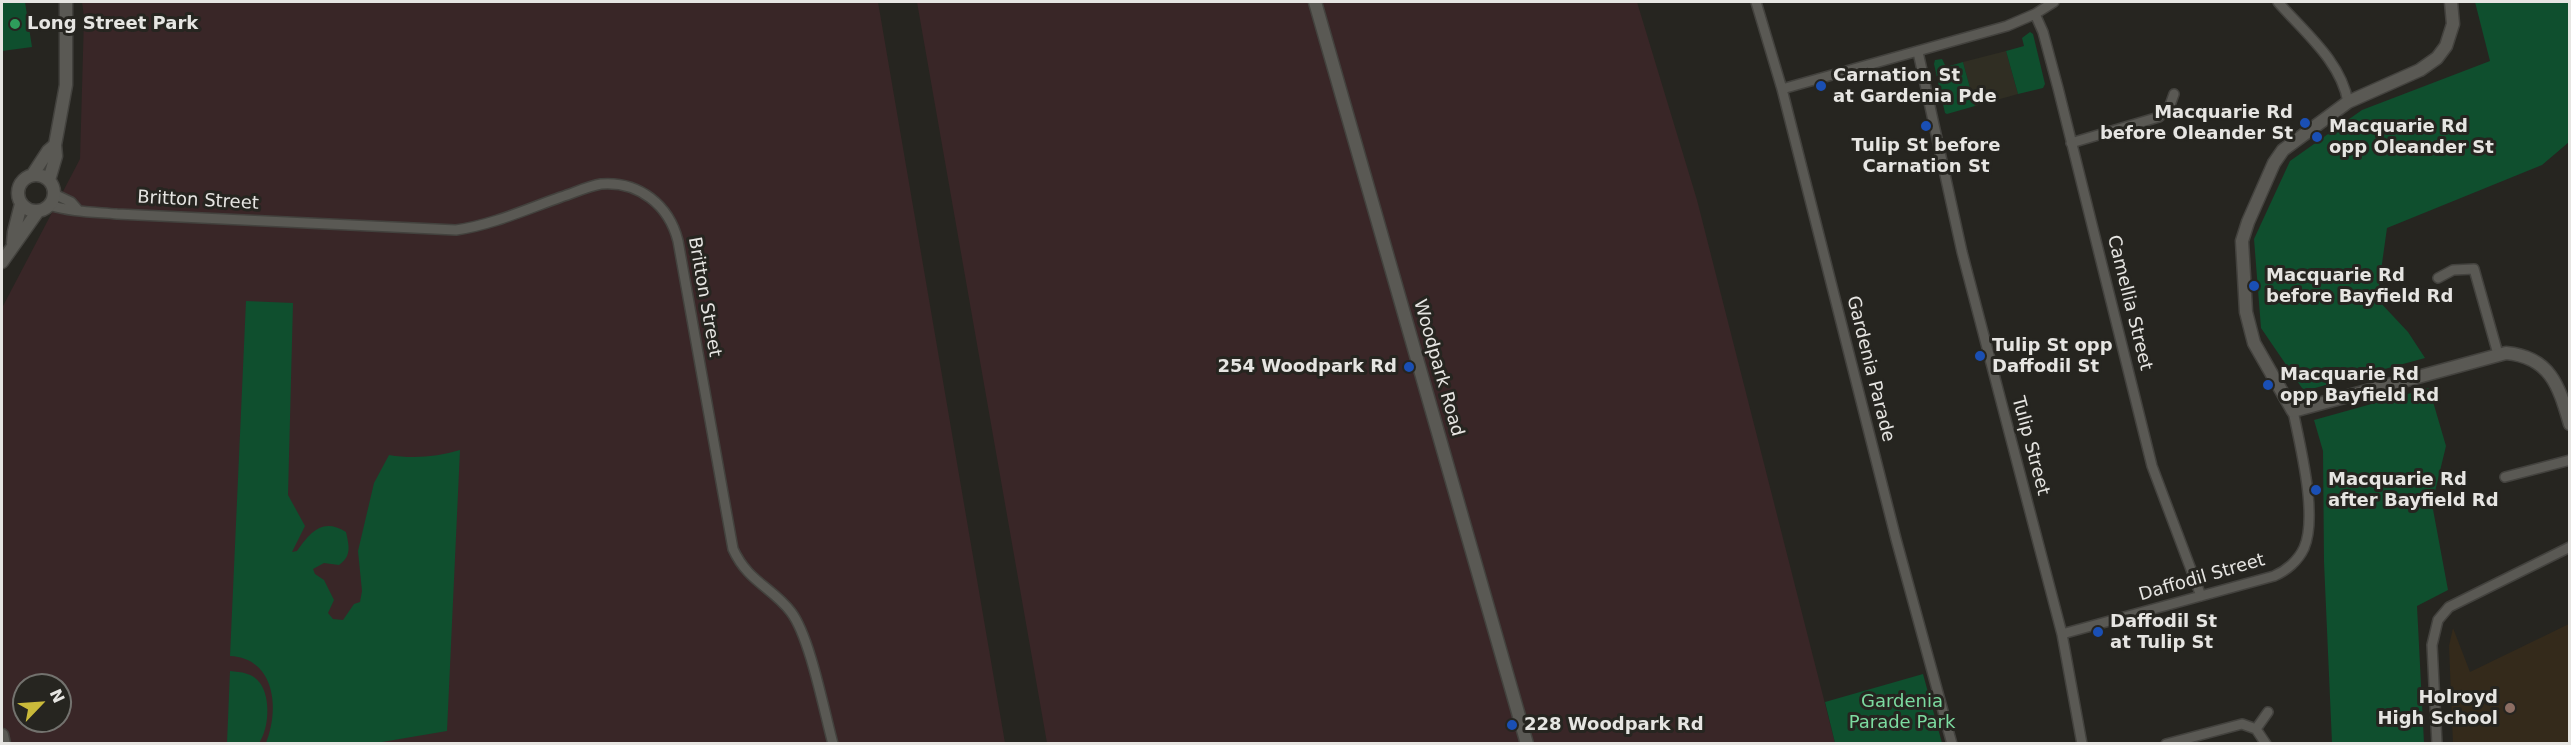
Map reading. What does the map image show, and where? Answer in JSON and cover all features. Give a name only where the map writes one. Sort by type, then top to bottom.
[{"type":"street","points":[[2,262],[13,243],[21,237],[47,203],[66,85],[66,2]]},
{"type":"street","name":"Woodpark Road","points":[[1315,2],[1527,744]]},
{"type":"street","name":"Gardenia Parade","points":[[1756,2],[1782,89],[1893,528],[1952,744]]},
{"type":"street","points":[[1782,89],[2007,26],[2036,14],[2054,2]]},
{"type":"street","points":[[2278,2],[2335,67],[2342,80],[2348,102]]},
{"type":"street","points":[[2451,2],[2453,24],[2446,46],[2437,58],[2420,70],[2348,102],[2283,150],[2274,163],[2242,241],[2246,312],[2254,343],[2293,411],[2498,354],[2521,356],[2536,362],[2548,372],[2557,385],[2570,424]]},
{"type":"street","name":"Camellia Street","points":[[2036,14],[2043,32],[2072,142],[2152,466],[2201,596]]},
{"type":"street","name":"Tulip Street","points":[[1918,52],[1962,252],[2062,634],[2082,744]]},
{"type":"street","points":[[2072,142],[2159,117],[2169,108],[2174,94]]},
{"type":"street","points":[[13,243],[21,204],[17,192],[19,186],[22,180],[33,174],[55,145]]},
{"type":"street","points":[[33,174],[44,176],[49,180]]},
{"type":"street","name":"Britton Street","points":[[47,203],[71,202],[78,210],[128,214],[456,230],[480,225],[598,185],[625,186],[649,196],[671,220],[678,241],[733,549],[745,570],[784,605],[799,626],[832,744]]},
{"type":"street","points":[[21,204],[26,208],[47,203]]},
{"type":"street","points":[[2438,278],[2453,270],[2474,269],[2498,354]]},
{"type":"street","name":"Daffodil Street","points":[[2062,634],[2279,574],[2292,564],[2305,546],[2307,534],[2306,482],[2293,411]]},
{"type":"street","points":[[2505,477],[2570,459]]},
{"type":"street","points":[[2437,744],[2432,645],[2434,631],[2441,614],[2461,600],[2570,547]]},
{"type":"street","points":[[2256,729],[2268,711]]},
{"type":"street","points":[[2166,744],[2237,724],[2256,729],[2266,744]]},
{"type":"street","points":[[2,735],[4,744]]},
{"type":"shaded area","points":[[82,2],[878,2],[1005,743],[2,744],[2,308],[80,159],[84,17]]},
{"type":"shaded area","points":[[917,2],[1637,2],[1697,200],[1835,743],[1047,743]]},
{"type":"shaded area","points":[[2006,51],[2018,94],[1975,106],[1963,62]]},
{"type":"shaded area","name":"Holroyd High School","points":[[2569,624],[2569,743],[2453,744],[2449,646],[2453,628],[2470,672]]},
{"type":"green space","name":"Long Street Park","points":[[2,2],[25,2],[32,47],[2,51]]},
{"type":"green space","points":[[2475,2],[2569,2],[2569,142],[2542,165],[2387,228],[2377,299],[2408,332],[2425,358],[2304,391],[2261,328],[2254,239],[2290,161],[2362,110],[2490,61]]},
{"type":"green space","points":[[2030,32],[2033,34],[2045,84],[2043,88],[2018,94],[2006,51],[2024,46],[2022,38]]},
{"type":"green space","points":[[1942,59],[1946,67],[1963,62],[1975,106],[1945,113],[1934,64],[1935,60]]},
{"type":"green space","points":[[246,301],[293,303],[288,495],[305,526],[292,552],[297,551],[317,529],[330,526],[346,532],[348,554],[343,562],[339,565],[324,563],[313,569],[315,574],[324,580],[334,600],[328,613],[333,619],[343,620],[354,604],[360,602],[362,591],[358,551],[374,483],[389,455],[425,457],[460,450],[447,731],[376,743],[266,743],[273,715],[273,701],[265,675],[257,666],[245,659],[230,656]]},
{"type":"green space","points":[[2429,388],[2446,446],[2432,504],[2448,590],[2417,606],[2424,743],[2332,743],[2324,562],[2323,451],[2314,420]]},
{"type":"green space","points":[[230,671],[250,675],[264,689],[267,722],[259,743],[227,743]]},
{"type":"green space","name":"Gardenia Parade Park","points":[[1923,674],[1942,743],[1835,743],[1825,702]]},
{"type":"place","name":"Long Street Park","points":[[15,24]]},
{"type":"place","name":"Carnation St at Gardenia Pde","points":[[1821,86]]},
{"type":"place","name":"Macquarie Rd before Oleander St","points":[[2305,123]]},
{"type":"place","name":"Tulip St before Carnation St","points":[[1926,126]]},
{"type":"place","name":"Macquarie Rd opp Oleander St","points":[[2317,137]]},
{"type":"place","name":"Macquarie Rd before Bayfield Rd","points":[[2254,286]]},
{"type":"place","name":"Tulip St opp Daffodil St","points":[[1980,356]]},
{"type":"place","name":"254 Woodpark Rd","points":[[1409,367]]},
{"type":"place","name":"Macquarie Rd opp Bayfield Rd","points":[[2268,385]]},
{"type":"place","name":"Macquarie Rd after Bayfield Rd","points":[[2316,490]]},
{"type":"place","name":"Daffodil St at Tulip St","points":[[2098,632]]},
{"type":"place","name":"Holroyd High School","points":[[2510,708]]},
{"type":"place","name":"228 Woodpark Rd","points":[[1512,725]]}]
